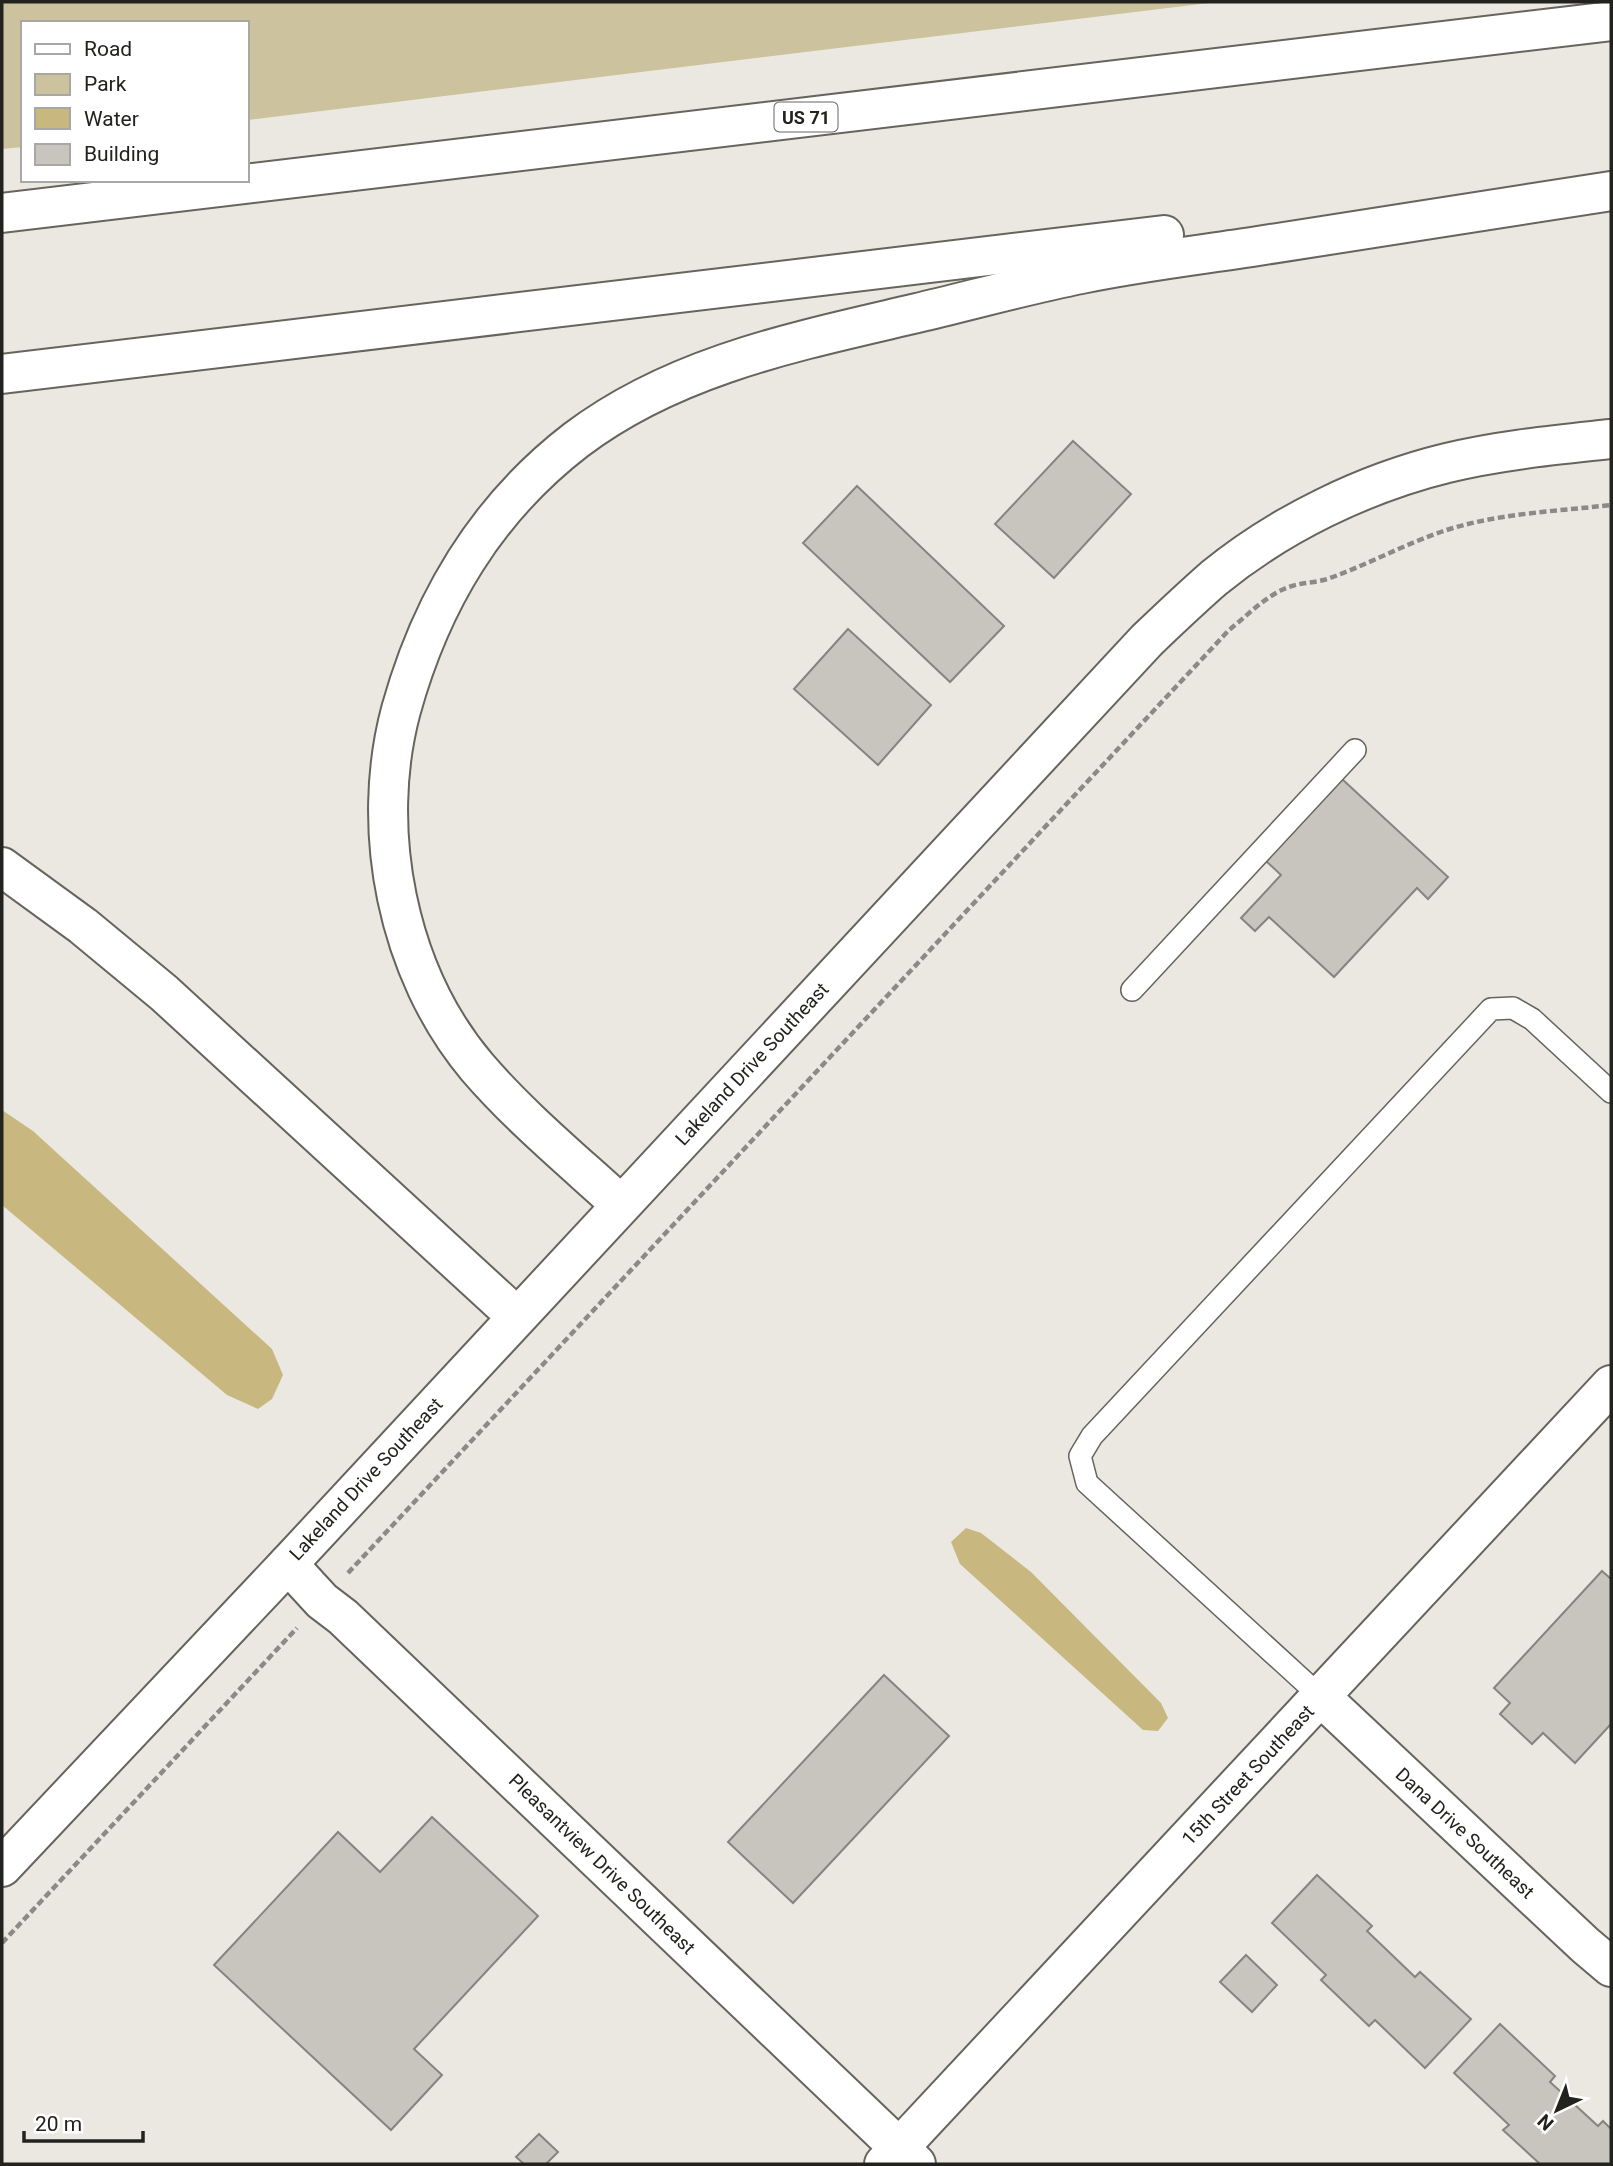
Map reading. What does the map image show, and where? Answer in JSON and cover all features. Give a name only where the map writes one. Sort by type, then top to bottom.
[{"type":"main road","name":"US 71","points":[[2,213],[1611,20]]},
{"type":"main road","points":[[2,374],[1611,182]]},
{"type":"main road","points":[[620,1205],[519,1110],[478,1067],[449,1030],[422,975],[407,936],[394,884],[388,830],[391,775],[398,724],[411,675],[428,629],[450,585],[473,547],[505,506],[577,439],[616,413],[662,387],[712,367],[785,344],[1084,273],[1611,191]]},
{"type":"main road","name":"Lakeland Drive Southeast","points":[[2,1867],[288,1564],[1147,640],[1217,576],[1260,546],[1335,503],[1422,470],[1499,453],[1611,439]]},
{"type":"main road","points":[[2,867],[83,926],[164,993],[516,1316]]},
{"type":"main road","name":"15th Street Southeast","points":[[900,2159],[1321,1697],[1611,1385]]},
{"type":"main road","name":"Pleasantview Drive Southeast","points":[[288,1564],[322,1601],[343,1617],[900,2159]]},
{"type":"main road","name":"Dana Drive Southeast","points":[[1321,1697],[1584,1945],[1611,1967]]},
{"type":"lane","points":[[1132,990],[1355,750]]},
{"type":"lane","points":[[1321,1697],[1087,1483],[1080,1456],[1092,1436],[1491,1009],[1513,1007],[1532,1019],[1611,1092]]},
{"type":"path","points":[[2,1943],[1228,630],[1286,587],[1328,580],[1403,545],[1455,527],[1611,505]]},
{"type":"green space","points":[[2,2],[1217,2],[248,120],[248,21],[21,21],[21,147],[2,149]]},
{"type":"water","points":[[2,1110],[33,1131],[272,1349],[283,1375],[272,1399],[258,1409],[227,1395],[2,1205]]},
{"type":"water","points":[[966,1528],[981,1533],[1031,1572],[1161,1703],[1168,1718],[1158,1731],[1143,1730],[960,1564],[951,1542]]},
{"type":"building","points":[[1073,441],[1131,494],[1054,578],[995,524]]},
{"type":"building","points":[[857,486],[1004,626],[950,682],[803,543]]},
{"type":"building","points":[[848,629],[931,705],[878,765],[794,689]]},
{"type":"building","points":[[1342,779],[1448,877],[1428,899],[1417,888],[1334,977],[1269,917],[1255,931],[1241,918],[1281,875],[1266,861]]},
{"type":"building","points":[[1602,1571],[1611,1579],[1611,1724],[1575,1763],[1543,1733],[1532,1744],[1500,1714],[1510,1703],[1494,1688]]},
{"type":"building","points":[[884,1675],[949,1736],[793,1903],[728,1842]]},
{"type":"building","points":[[432,1817],[538,1916],[414,2049],[442,2075],[391,2130],[214,1965],[338,1832],[380,1872]]},
{"type":"building","points":[[1317,1875],[1372,1926],[1367,1931],[1415,1977],[1420,1972],[1471,2019],[1425,2068],[1375,2020],[1369,2026],[1321,1980],[1326,1975],[1272,1923]]},
{"type":"building","points":[[1246,1955],[1277,1985],[1252,2012],[1220,1982]]},
{"type":"building","points":[[1500,2024],[1555,2076],[1550,2082],[1598,2126],[1603,2121],[1611,2129],[1611,2164],[1540,2164],[1503,2130],[1509,2125],[1454,2073]]},
{"type":"building","points":[[539,2134],[558,2152],[546,2164],[524,2164],[516,2157]]}]
